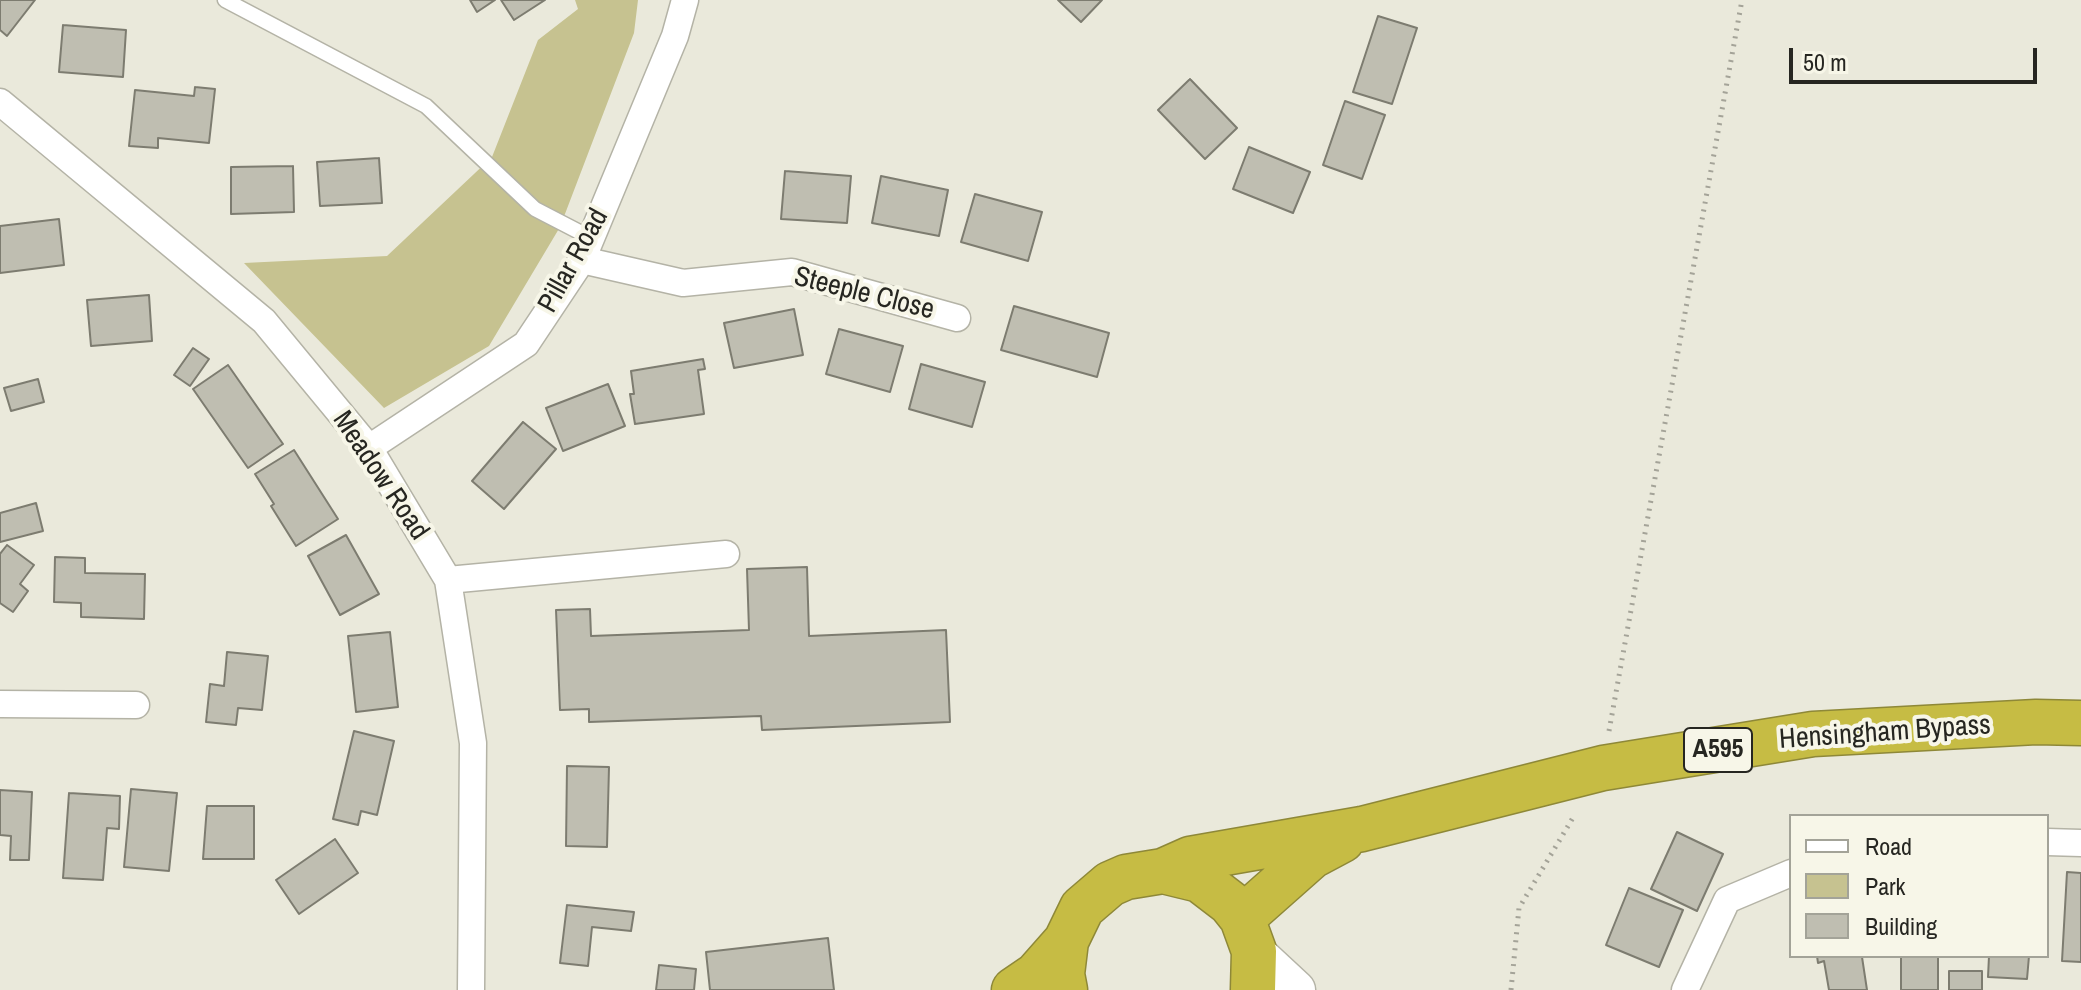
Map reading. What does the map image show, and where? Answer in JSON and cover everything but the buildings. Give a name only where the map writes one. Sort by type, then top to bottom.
[{"type":"highway","name":"Hensingham Bypass","points":[[1163,871],[1190,859],[1362,829],[1603,768],[1813,734],[2036,722],[2081,723]]},
{"type":"highway","name":"Hensingham Bypass","points":[[1250,953],[1312,856],[1362,829]]},
{"type":"highway","name":"A595","points":[[1014,990],[1036,975],[1066,941],[1082,908],[1110,884],[1126,877],[1163,871],[1200,880],[1216,890],[1250,953]]},
{"type":"highway","name":"A595","points":[[1065,990],[1062,974],[1066,941]]},
{"type":"main road","points":[[1250,953],[1296,990]]},
{"type":"street","name":"Pillar Road","points":[[369,448],[526,344],[586,249],[675,36],[685,0]]},
{"type":"street","name":"Meadow Road","points":[[0,102],[264,321],[369,448],[448,580],[473,743],[471,990]]},
{"type":"street","name":"Steeple Close","points":[[586,249],[683,283],[792,272],[957,318]]},
{"type":"street","points":[[448,580],[726,554]]},
{"type":"street","points":[[0,704],[136,705]]},
{"type":"street","points":[[2049,842],[2081,843]]},
{"type":"street","points":[[1685,990],[1727,900],[1789,874]]},
{"type":"lane","points":[[225,0],[426,106],[535,209],[586,249]]},
{"type":"path","points":[[1511,990],[1519,908],[1603,768],[1742,0]]},
{"type":"green space","points":[[575,0],[638,0],[634,33],[560,227],[489,346],[384,408],[244,263],[387,256],[492,157],[538,40],[578,9]]}]
